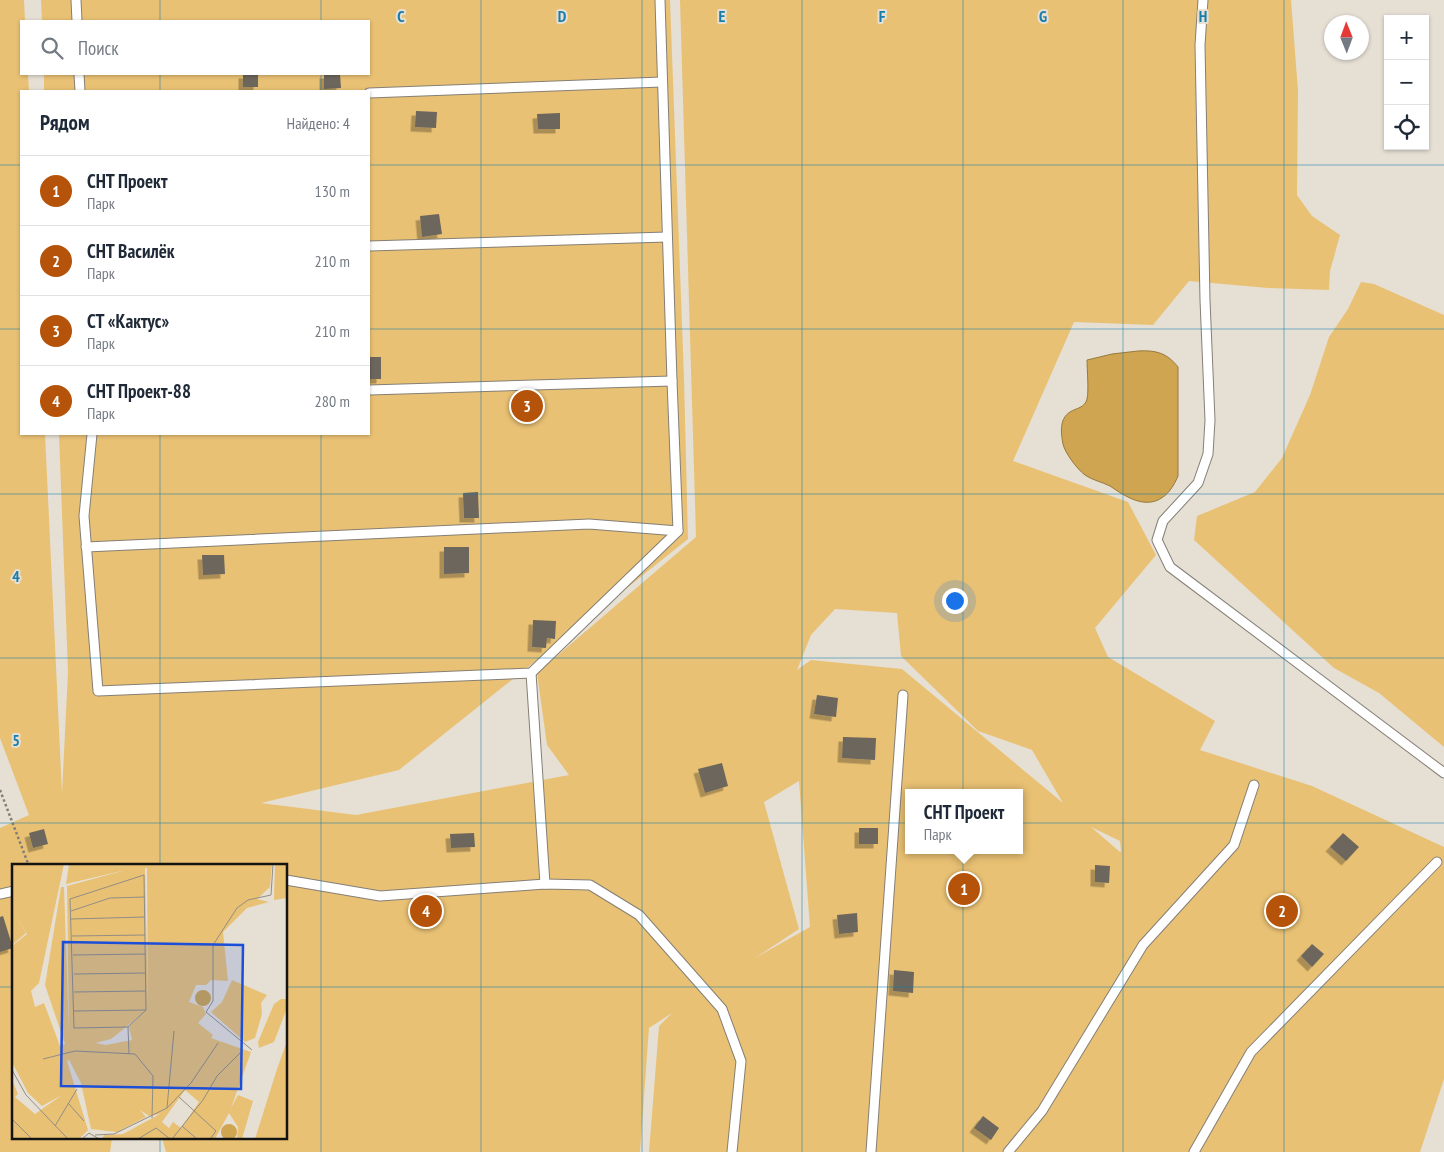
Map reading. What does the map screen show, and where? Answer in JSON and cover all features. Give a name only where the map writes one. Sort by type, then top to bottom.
[{"type":"lane","points":[[76,0],[77,20]]},
{"type":"lane","points":[[92,435],[84,516],[98,691],[530,673],[678,531],[660,0]]},
{"type":"lane","points":[[1203,0],[1200,45],[1205,300],[1210,420],[1208,454],[1198,483],[1163,520],[1157,540],[1170,567],[1444,774]]},
{"type":"lane","points":[[79,75],[80,90]]},
{"type":"lane","points":[[370,93],[662,82]]},
{"type":"lane","points":[[370,246],[667,237]]},
{"type":"lane","points":[[370,390],[672,381]]},
{"type":"lane","points":[[86,547],[589,524],[678,531]]},
{"type":"lane","points":[[530,673],[545,884]]},
{"type":"lane","points":[[871,1152],[903,694]]},
{"type":"lane","points":[[1008,1152],[1042,1111],[1144,945],[1234,845],[1254,785]]},
{"type":"lane","points":[[1194,1152],[1251,1052],[1437,862]]},
{"type":"lane","points":[[288,880],[380,896],[545,884],[590,885],[639,915],[722,1009],[741,1061],[732,1152]]},
{"type":"path","points":[[0,790],[28,864]]},
{"type":"shaded area","points":[[0,0],[24,0],[25,20],[20,20],[20,75],[28,75],[29,90],[20,90],[20,435],[45,435],[62,793],[68,672],[59,435],[370,435],[370,90],[44,90],[44,75],[370,75],[370,20],[42,20],[41,0],[670,0],[688,539],[399,770],[261,803],[356,815],[569,775],[547,745],[537,673],[696,537],[680,0],[1291,0],[1298,91],[1297,195],[1312,216],[1340,235],[1330,271],[1329,290],[1268,288],[1189,281],[1153,325],[1074,322],[1013,461],[1128,502],[1156,555],[1095,628],[1108,657],[1215,721],[1200,750],[1312,786],[1444,847],[1444,1079],[1420,1152],[649,1152],[659,1026],[672,1013],[649,1028],[640,1152],[166,1152],[163,1140],[288,1140],[288,864],[12,864],[12,1140],[112,1140],[110,1152],[0,1152],[0,828],[29,815],[0,738]],"holes":[[[835,609],[897,613],[901,656],[978,731],[1032,750],[1063,803],[902,669],[811,660],[797,670],[811,635]],[[799,781],[810,927],[755,958],[799,929],[764,802]],[[1091,827],[1120,841],[1121,851],[1120,852]]]},
{"type":"shaded area","points":[[1361,282],[1374,284],[1444,315],[1444,747],[1379,693],[1334,668],[1194,540],[1197,516],[1255,492],[1282,458],[1310,395],[1329,337],[1348,309]]},
{"type":"shaded area","points":[[1138,351],[1161,353],[1170,358],[1178,367],[1178,476],[1165,496],[1153,502],[1138,501],[1130,498],[1110,486],[1085,475],[1066,452],[1061,431],[1062,422],[1066,415],[1086,402],[1088,391],[1087,360],[1112,354]]},
{"type":"building","points":[[243,75],[258,75],[258,87],[243,87]]},
{"type":"building","points":[[324,75],[340,75],[341,88],[324,89]]},
{"type":"building","points":[[416,111],[437,112],[436,128],[415,127]]},
{"type":"building","points":[[560,113],[560,129],[538,129],[537,114]]},
{"type":"building","points":[[439,214],[442,234],[422,237],[420,216]]},
{"type":"building","points":[[370,357],[381,357],[381,379],[370,379]]},
{"type":"building","points":[[478,492],[479,518],[464,518],[463,493]]},
{"type":"building","points":[[444,547],[469,547],[469,573],[444,574]]},
{"type":"building","points":[[202,555],[224,555],[225,574],[203,575]]},
{"type":"building","points":[[533,620],[556,621],[555,639],[547,638],[546,648],[532,647]]},
{"type":"building","points":[[817,695],[838,698],[836,717],[814,714]]},
{"type":"building","points":[[843,737],[876,738],[875,760],[842,758]]},
{"type":"building","points":[[722,763],[728,786],[705,793],[698,769]]},
{"type":"building","points":[[859,828],[878,828],[878,844],[859,844]]},
{"type":"building","points":[[44,829],[48,844],[33,848],[29,833]]},
{"type":"building","points":[[474,833],[475,847],[451,848],[450,834]]},
{"type":"building","points":[[1343,833],[1359,847],[1346,861],[1330,847]]},
{"type":"building","points":[[1095,865],[1110,866],[1109,883],[1095,882]]},
{"type":"building","points":[[857,913],[858,932],[839,934],[837,915]]},
{"type":"building","points":[[3,916],[12,948],[0,952],[0,917]]},
{"type":"building","points":[[1312,944],[1324,954],[1312,967],[1301,956]]},
{"type":"building","points":[[894,970],[914,972],[913,993],[893,991]]},
{"type":"building","points":[[983,1116],[999,1128],[991,1140],[974,1128]]},
{"type":"place","name":"СТ «Кактус»","points":[[527,406]]},
{"type":"place","name":"СНТ Проект","points":[[964,889]]},
{"type":"place","name":"СНТ Проект-88","points":[[426,911]]},
{"type":"place","name":"СНТ Василёк","points":[[1282,911]]}]
